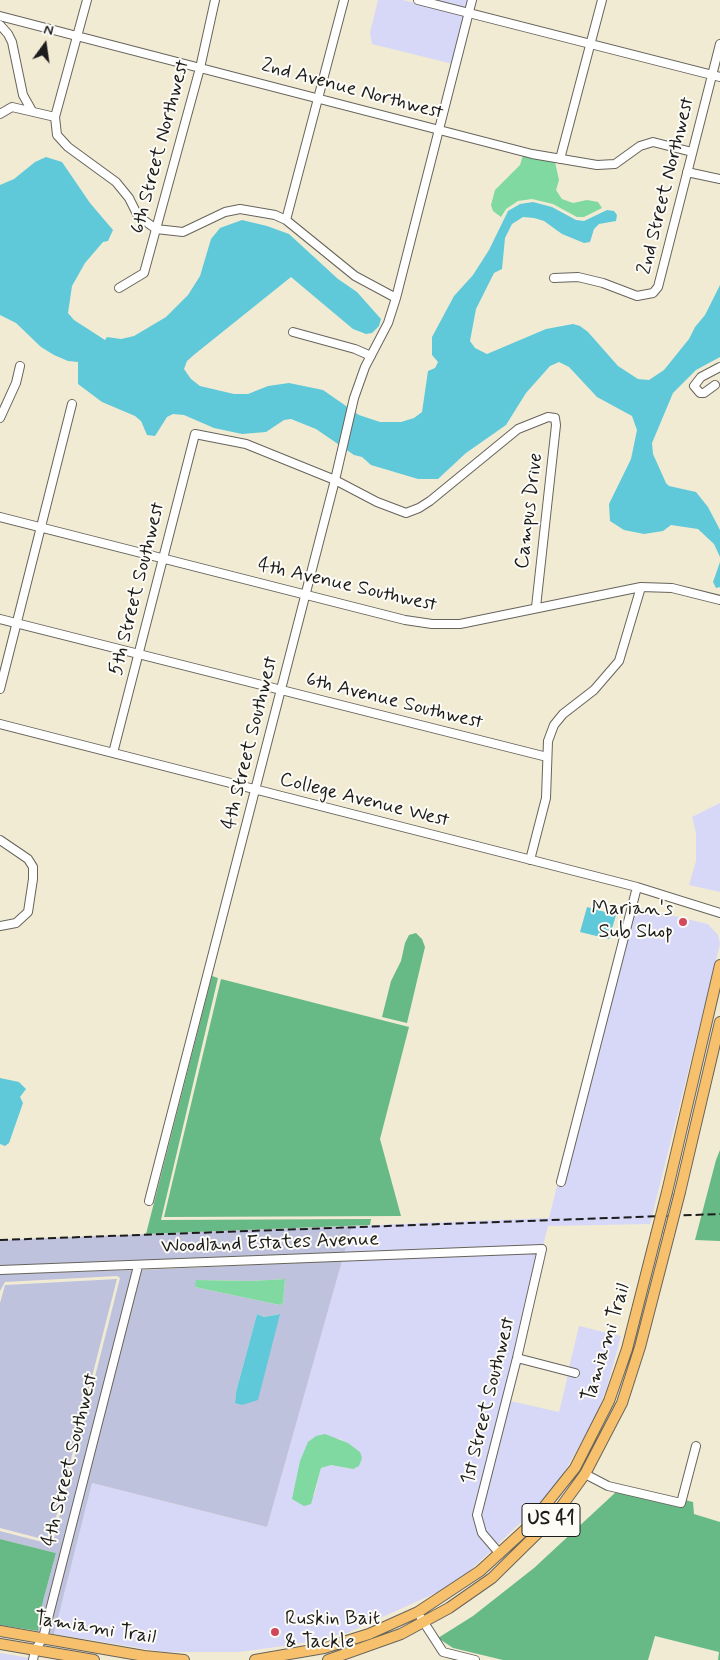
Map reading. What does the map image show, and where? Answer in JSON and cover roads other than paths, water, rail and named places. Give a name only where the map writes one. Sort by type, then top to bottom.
[{"type":"main road","name":"Tamiami Trail","points":[[256,1660],[324,1648],[369,1634],[418,1612],[462,1585],[500,1554],[528,1527],[560,1489],[600,1422],[622,1365],[667,1192],[720,965]]},
{"type":"main road","name":"Tamiami Trail","points":[[328,1660],[378,1644],[423,1623],[471,1593],[513,1559],[553,1518],[585,1474],[611,1427],[632,1377],[680,1192],[720,1022]]},
{"type":"main road","name":"Tamiami Trail","points":[[0,1631],[144,1656],[184,1660]]},
{"type":"main road","name":"Tamiami Trail","points":[[0,1644],[34,1655],[94,1660]]},
{"type":"street","points":[[87,0],[56,117],[58,135],[68,147],[116,182],[130,198],[138,216],[156,229],[183,232],[225,212],[240,209],[262,212],[286,220],[355,276],[396,298]]},
{"type":"street","name":"6th Street Northwest","points":[[119,288],[144,273],[200,68],[216,0]]},
{"type":"street","points":[[286,220],[344,0]]},
{"type":"street","points":[[418,0],[716,76]]},
{"type":"street","name":"4th Street Southwest","points":[[149,1202],[336,480],[354,398],[371,356],[388,323],[396,298],[472,0]]},
{"type":"street","points":[[560,159],[602,0]]},
{"type":"street","name":"2nd Avenue Northwest","points":[[0,16],[440,130],[560,159],[597,165],[615,164],[640,146],[653,142],[692,152]]},
{"type":"street","points":[[0,25],[12,42],[23,95],[32,111]]},
{"type":"street","name":"2nd Street Northwest","points":[[554,278],[578,277],[603,283],[637,296],[653,293],[658,287],[692,152],[716,76],[720,44]]},
{"type":"street","points":[[0,114],[12,107],[56,117]]},
{"type":"street","points":[[688,172],[720,178]]},
{"type":"street","points":[[293,332],[355,349],[371,356]]},
{"type":"street","points":[[0,418],[16,383],[20,366]]},
{"type":"street","points":[[715,385],[704,393],[700,393],[694,386],[701,377],[720,367]]},
{"type":"street","points":[[0,688],[72,404]]},
{"type":"street","name":"Campus Drive","points":[[336,480],[377,502],[406,512],[430,500],[518,429],[548,417],[555,418],[556,425],[536,607]]},
{"type":"street","name":"5th Street Southwest","points":[[113,753],[195,434],[246,444],[336,480]]},
{"type":"street","name":"4th Avenue Southwest","points":[[0,517],[405,620],[432,624],[460,624],[641,587],[672,588],[720,600]]},
{"type":"street","points":[[530,860],[546,798],[549,774],[548,741],[554,726],[563,714],[594,690],[619,661],[641,587]]},
{"type":"street","name":"6th Avenue Southwest","points":[[0,619],[547,757]]},
{"type":"street","name":"College Avenue West","points":[[0,724],[530,860],[636,888],[720,913]]},
{"type":"street","points":[[0,840],[28,859],[33,867],[34,879],[28,912],[16,922],[0,926]]},
{"type":"street","points":[[561,1182],[636,888]]},
{"type":"street","name":"1st Street Southwest","points":[[500,1554],[482,1533],[477,1515],[517,1358],[542,1249]]},
{"type":"street","name":"Woodland Estates Avenue","points":[[0,1270],[542,1249]]},
{"type":"street","name":"4th Street Southwest","points":[[34,1655],[43,1638],[138,1266]]},
{"type":"street","points":[[517,1358],[576,1374]]},
{"type":"street","points":[[585,1474],[608,1486],[681,1503],[696,1446]]},
{"type":"street","points":[[418,1612],[442,1656],[475,1660]]},
{"type":"water","points":[[46,157],[62,162],[90,203],[113,230],[108,241],[103,242],[85,263],[72,286],[68,313],[74,320],[105,340],[107,337],[121,339],[134,336],[166,317],[188,295],[200,276],[211,239],[220,228],[242,220],[267,226],[289,234],[338,279],[357,292],[381,319],[379,326],[372,333],[366,334],[353,329],[291,277],[195,354],[187,361],[184,369],[191,379],[200,386],[234,394],[248,394],[268,386],[289,383],[323,390],[359,415],[380,422],[401,422],[414,418],[422,412],[428,371],[435,368],[438,362],[432,355],[432,337],[454,296],[473,275],[489,250],[508,211],[520,204],[533,202],[552,207],[576,220],[584,221],[607,210],[614,211],[617,215],[616,221],[599,224],[594,229],[590,242],[584,243],[562,234],[544,221],[534,218],[523,217],[512,224],[505,238],[502,269],[494,273],[476,309],[470,341],[475,348],[487,354],[546,329],[573,324],[580,326],[588,332],[618,366],[638,379],[649,380],[664,370],[689,339],[695,327],[705,315],[720,285],[720,357],[696,370],[673,393],[652,443],[653,454],[666,483],[669,486],[696,492],[708,507],[720,530],[720,557],[714,544],[698,529],[671,525],[663,531],[644,534],[624,530],[610,521],[609,504],[631,459],[637,430],[632,416],[597,397],[569,367],[559,362],[550,366],[526,393],[506,425],[466,453],[438,479],[418,479],[371,465],[362,457],[354,455],[316,429],[291,419],[284,420],[266,432],[242,434],[214,428],[184,415],[173,414],[167,417],[155,436],[147,435],[141,421],[135,416],[102,402],[78,384],[78,362],[68,361],[54,355],[41,347],[16,323],[0,315],[0,185],[14,179],[35,162]]},
{"type":"water","points":[[720,562],[720,587],[716,588],[713,582]]},
{"type":"water","points":[[587,907],[616,915],[609,939],[580,932]]},
{"type":"water","points":[[0,1078],[19,1082],[26,1089],[20,1097],[23,1103],[9,1143],[5,1146],[0,1144]]},
{"type":"water","points":[[257,1314],[264,1317],[280,1314],[258,1400],[242,1405],[235,1403],[236,1392]]},
{"type":"railway","points":[[0,1240],[720,1214]]},
{"type":"place","name":"Marian's Sub Shop","points":[[683,922]]},
{"type":"place","name":"Ruskin Bait & Tackle","points":[[275,1632]]}]
